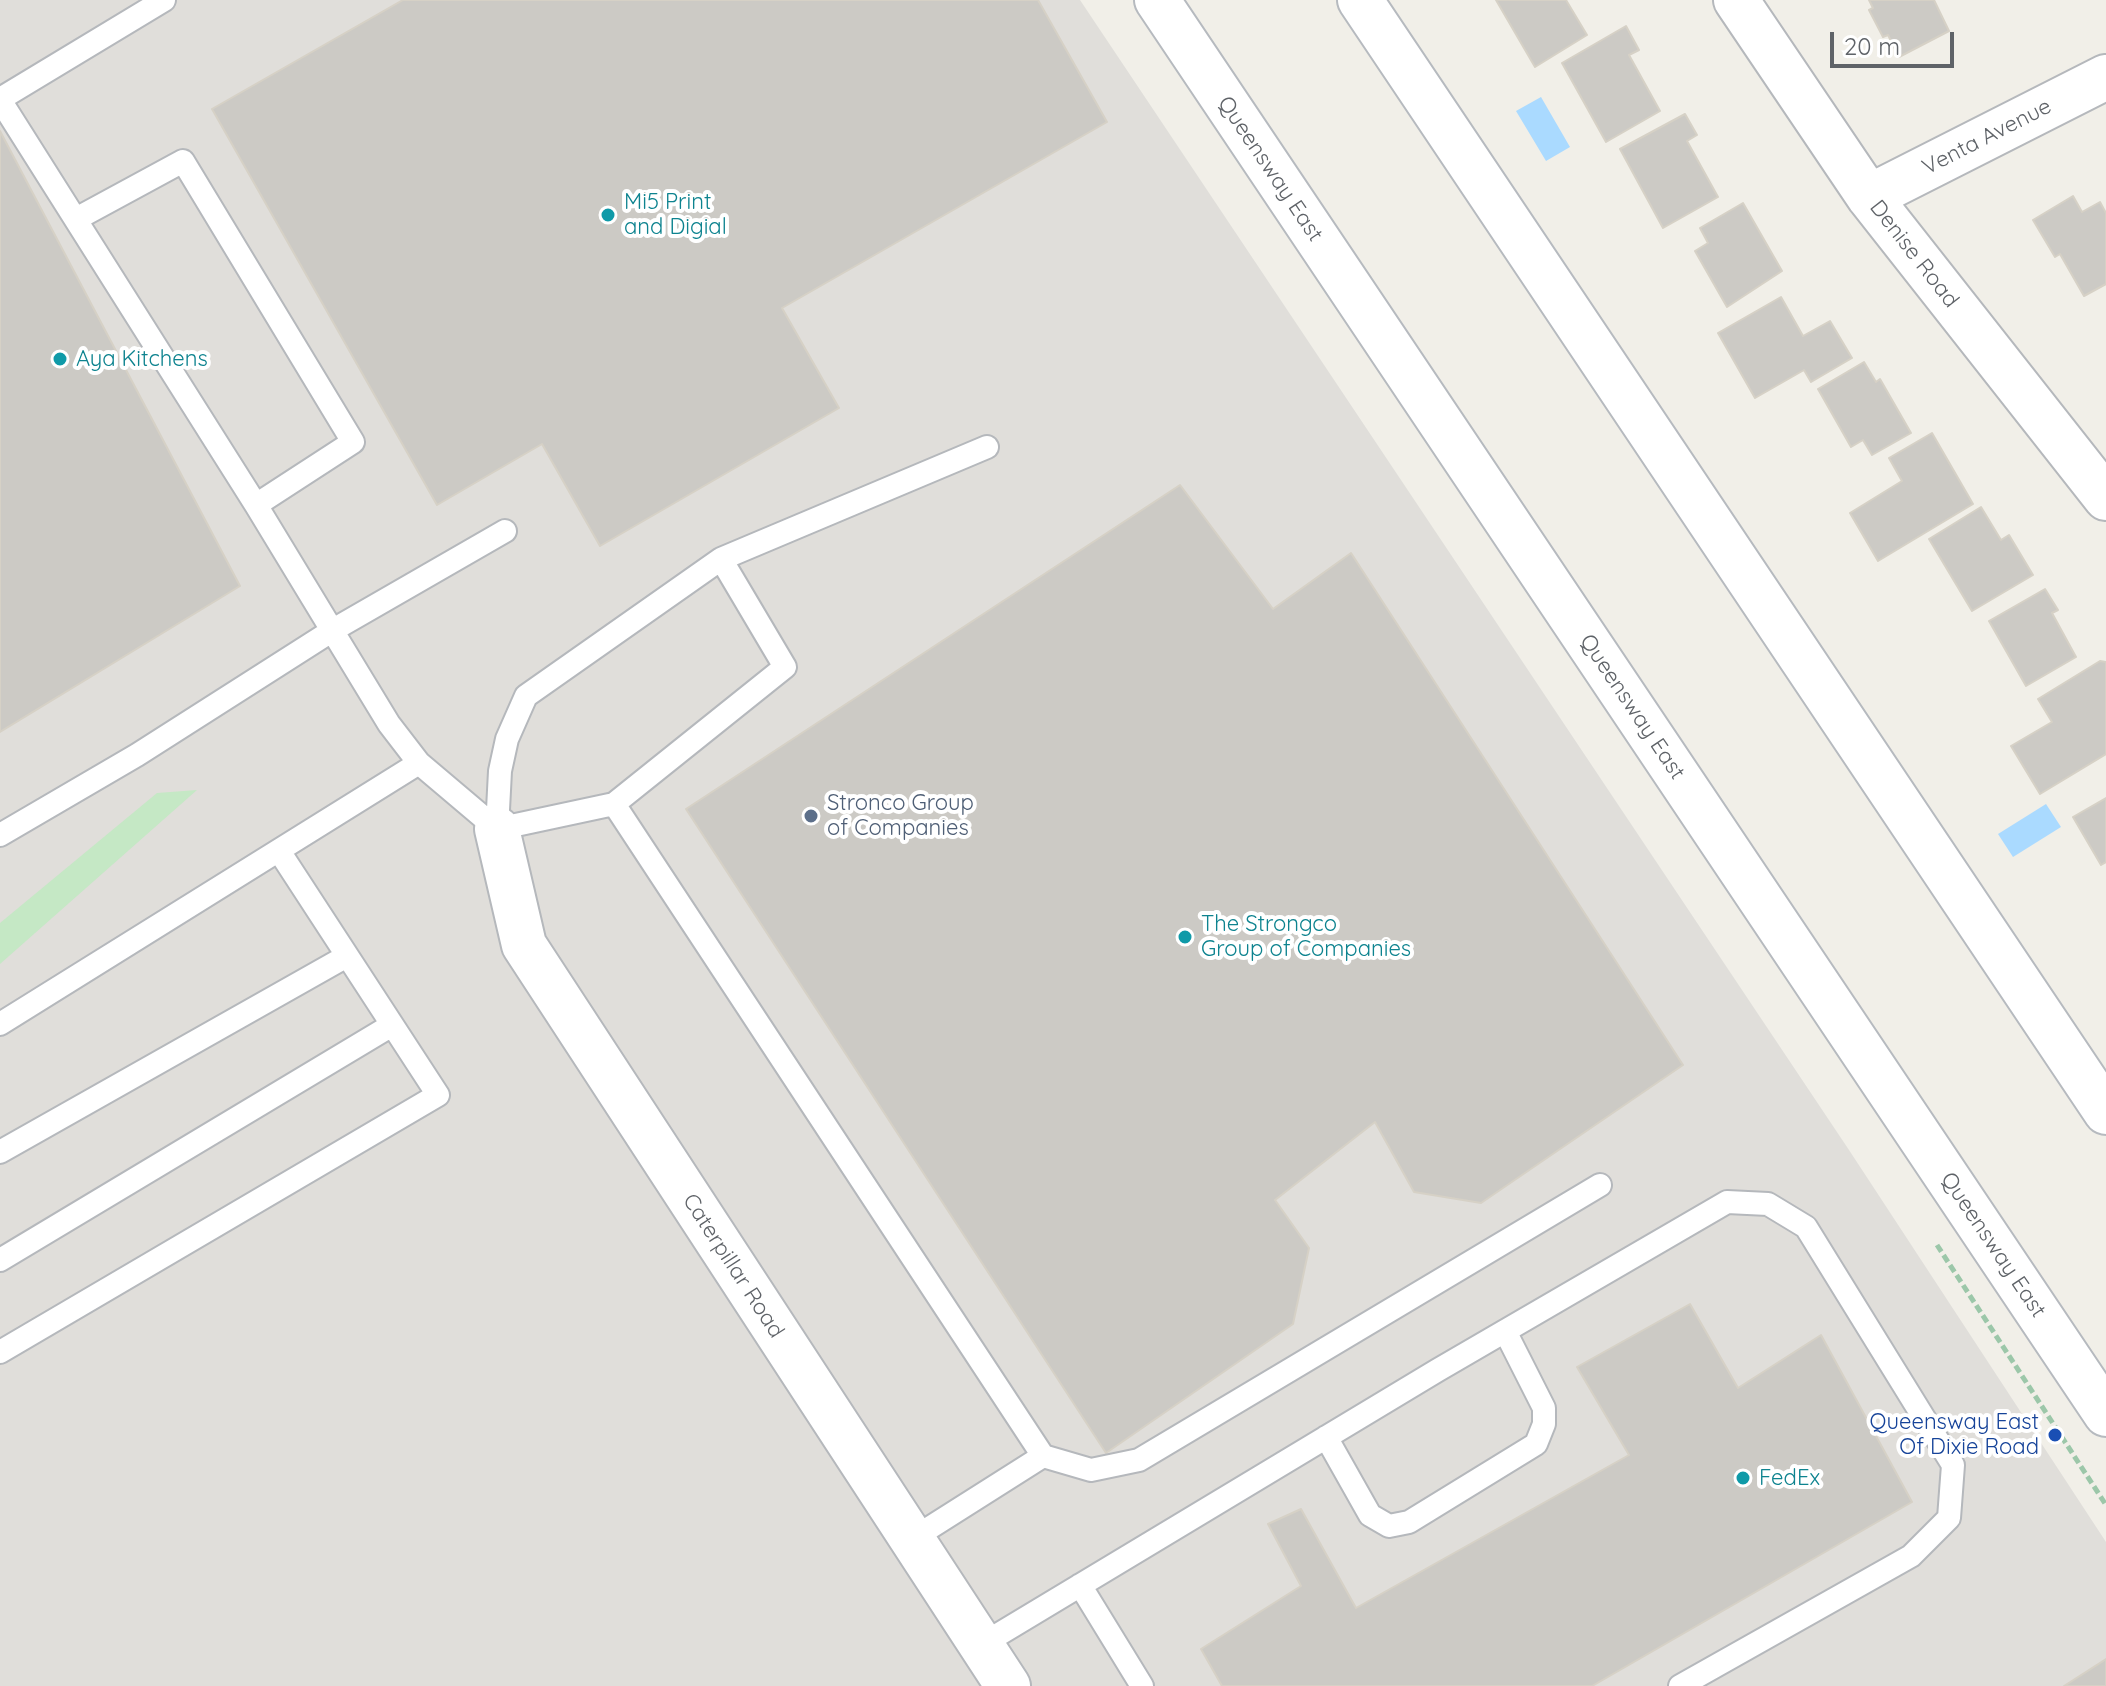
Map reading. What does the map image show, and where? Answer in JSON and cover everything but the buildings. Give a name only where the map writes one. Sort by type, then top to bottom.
[{"type":"main road","name":"Queensway East","points":[[1157,0],[2106,1414]]},
{"type":"main road","points":[[1360,0],[2106,1112]]},
{"type":"main road","name":"Denise Road","points":[[1736,0],[1869,197],[2106,498]]},
{"type":"main road","name":"Venta Avenue","points":[[1869,197],[2106,77]]},
{"type":"main road","name":"Caterpillar Road","points":[[497,829],[524,945],[1008,1686]]},
{"type":"lane","points":[[164,0],[0,99],[256,505],[389,724],[419,763],[497,829]]},
{"type":"lane","points":[[76,219],[183,161],[353,442],[256,505]]},
{"type":"lane","points":[[497,829],[500,771],[507,739],[526,696],[721,559],[987,447]]},
{"type":"lane","points":[[0,835],[137,755],[333,630],[505,531]]},
{"type":"lane","points":[[497,829],[614,804],[785,667],[721,559]]},
{"type":"lane","points":[[0,1024],[419,763]]},
{"type":"lane","points":[[614,804],[1043,1456],[1091,1470],[1139,1460],[1600,1185]]},
{"type":"lane","points":[[0,1352],[438,1095],[279,851]]},
{"type":"lane","points":[[0,1152],[347,956]]},
{"type":"lane","points":[[0,1260],[392,1025]]},
{"type":"lane","points":[[981,1645],[1326,1437],[1727,1202],[1768,1204],[1806,1227],[1953,1465],[1949,1518],[1911,1556],[1680,1686]]},
{"type":"lane","points":[[1326,1437],[1370,1515],[1389,1526],[1409,1522],[1536,1444],[1544,1424],[1544,1408],[1505,1331]]},
{"type":"lane","points":[[912,1539],[1043,1456]]},
{"type":"lane","points":[[1080,1585],[1142,1686]]},
{"type":"path","points":[[1974,1307],[1983,1316],[2106,1505]]},
{"type":"shaded area","points":[[0,0],[1080,0],[1849,1150],[2106,1542],[2106,1686],[0,1686]]},
{"type":"green space","points":[[197,790],[0,964],[0,923],[157,793]]},
{"type":"water","points":[[1541,97],[1570,147],[1546,161],[1516,111]]},
{"type":"water","points":[[2046,804],[2061,827],[2013,857],[1998,834]]},
{"type":"place","name":"Mi5 Print and Digial","points":[[608,215]]},
{"type":"place","name":"Aya Kitchens","points":[[60,359]]},
{"type":"place","name":"Stronco Group of Companies","points":[[811,816]]},
{"type":"place","name":"The Strongco Group of Companies","points":[[1185,937]]},
{"type":"place","name":"Queensway East Of Dixie Road","points":[[2055,1435]]},
{"type":"place","name":"FedEx","points":[[1743,1478]]}]
